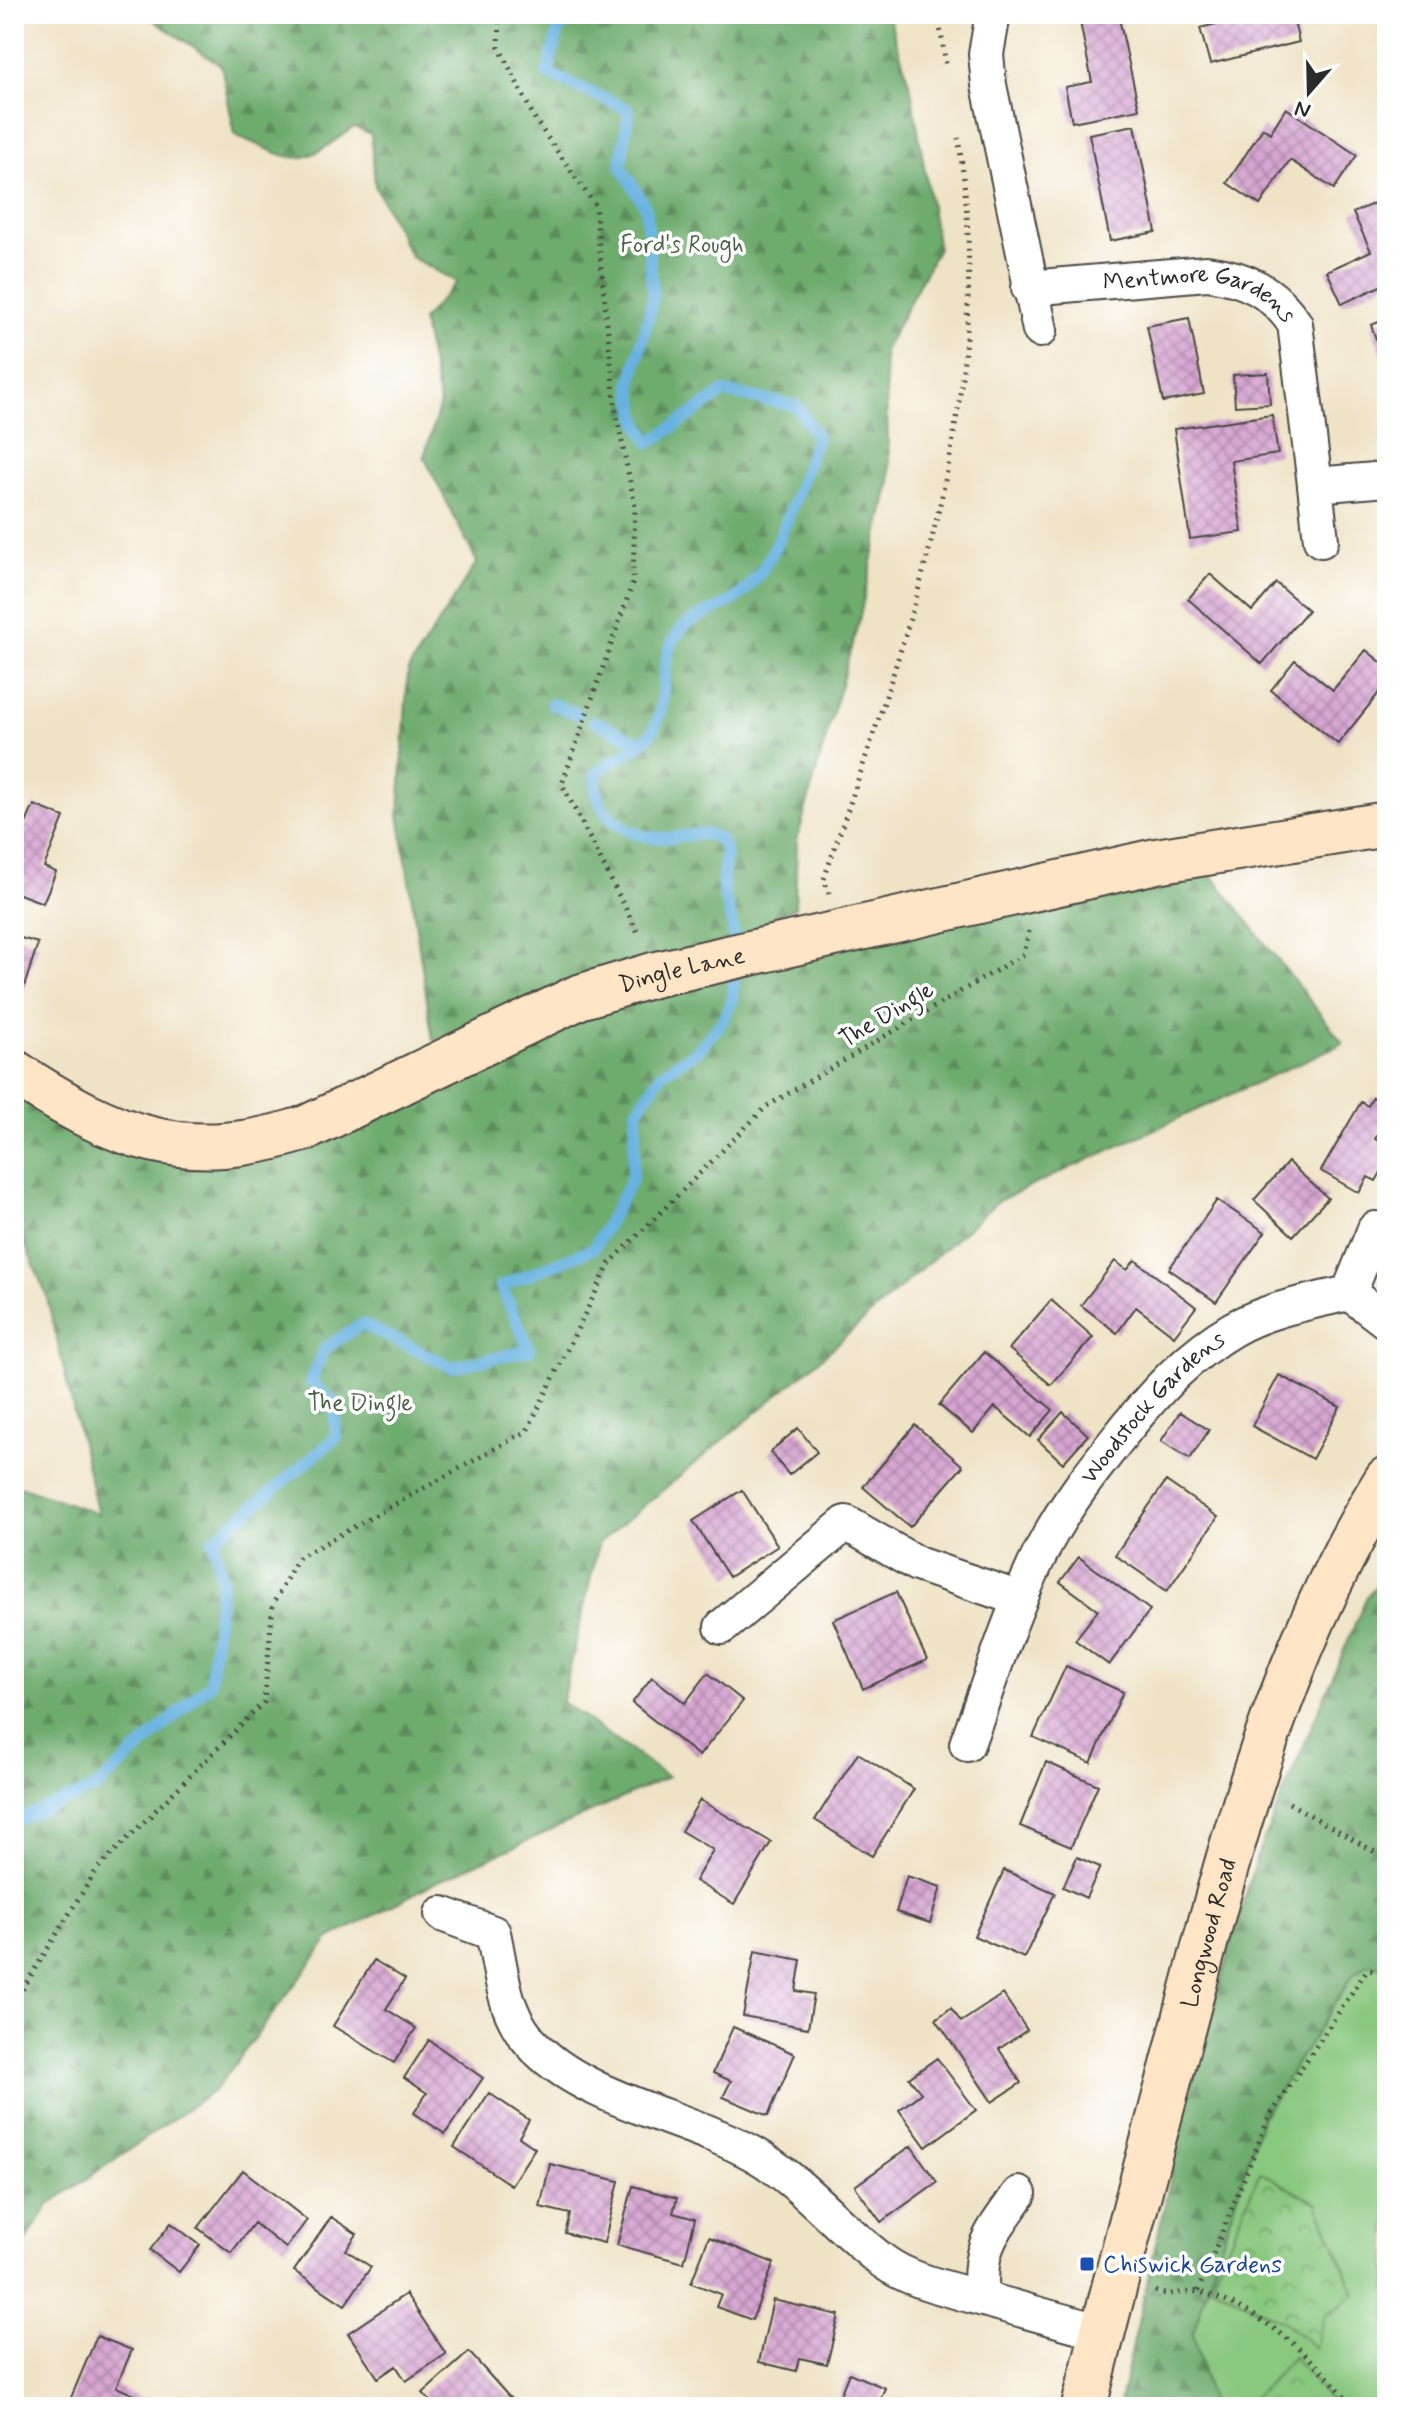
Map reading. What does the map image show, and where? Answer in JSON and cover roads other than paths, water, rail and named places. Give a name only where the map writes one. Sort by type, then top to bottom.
[{"type":"street","points":[[993,14],[986,54],[989,85],[1040,330]]},
{"type":"street","name":"Mentmore Gardens","points":[[1029,288],[1207,273],[1236,277],[1262,289],[1282,304],[1295,324],[1321,540]]},
{"type":"street","points":[[1315,485],[1387,479]]},
{"type":"street","name":"Dingle Lane","points":[[14,1072],[69,1108],[114,1130],[191,1145],[272,1140],[306,1128],[579,997],[670,971],[1156,861],[1387,824]]},
{"type":"street","points":[[1375,1229],[1349,1293],[1387,1322]]},
{"type":"street","name":"Woodstock Gardens","points":[[967,1744],[1020,1599],[1045,1545],[1084,1481],[1149,1400],[1189,1359],[1235,1328],[1289,1307],[1349,1293]]},
{"type":"street","name":"Longwood Road","points":[[1084,2407],[1196,1977],[1253,1783],[1306,1629],[1351,1537],[1387,1479]]},
{"type":"street","points":[[722,1627],[846,1523],[917,1564],[1020,1599]]},
{"type":"street","points":[[442,1914],[493,1933],[512,2020],[539,2051],[581,2079],[634,2106],[688,2123],[756,2155],[813,2199],[885,2262],[914,2279],[1102,2332]]},
{"type":"street","points":[[982,2298],[979,2267],[988,2239],[1019,2194]]},
{"type":"waterway","points":[[571,14],[559,30],[547,73],[629,110],[621,166],[646,208],[653,299],[631,384],[638,422],[650,443],[724,392],[797,406],[817,437],[786,524],[764,567],[736,598],[688,623],[676,636],[666,661],[662,702],[654,728],[640,744],[596,773],[600,801],[614,821],[625,829],[651,837],[701,834],[720,840],[725,849],[724,889],[735,947]]},
{"type":"waterway","points":[[552,704],[577,714]]},
{"type":"waterway","points":[[594,721],[641,743]]},
{"type":"waterway","points":[[14,1821],[96,1788],[210,1684],[222,1578],[213,1540],[336,1438],[335,1404],[311,1382],[324,1349],[362,1324],[452,1367],[530,1350],[501,1286],[594,1248],[632,1179],[637,1111],[661,1074],[698,1050],[722,1022],[733,999],[734,965]]},
{"type":"place","name":"Chiswick Gardens","points":[[1087,2264]]},
{"type":"park label","name":"Ford's Rough","points":[[682,244]]},
{"type":"park label","name":"The Dingle","points":[[360,1402]]}]
